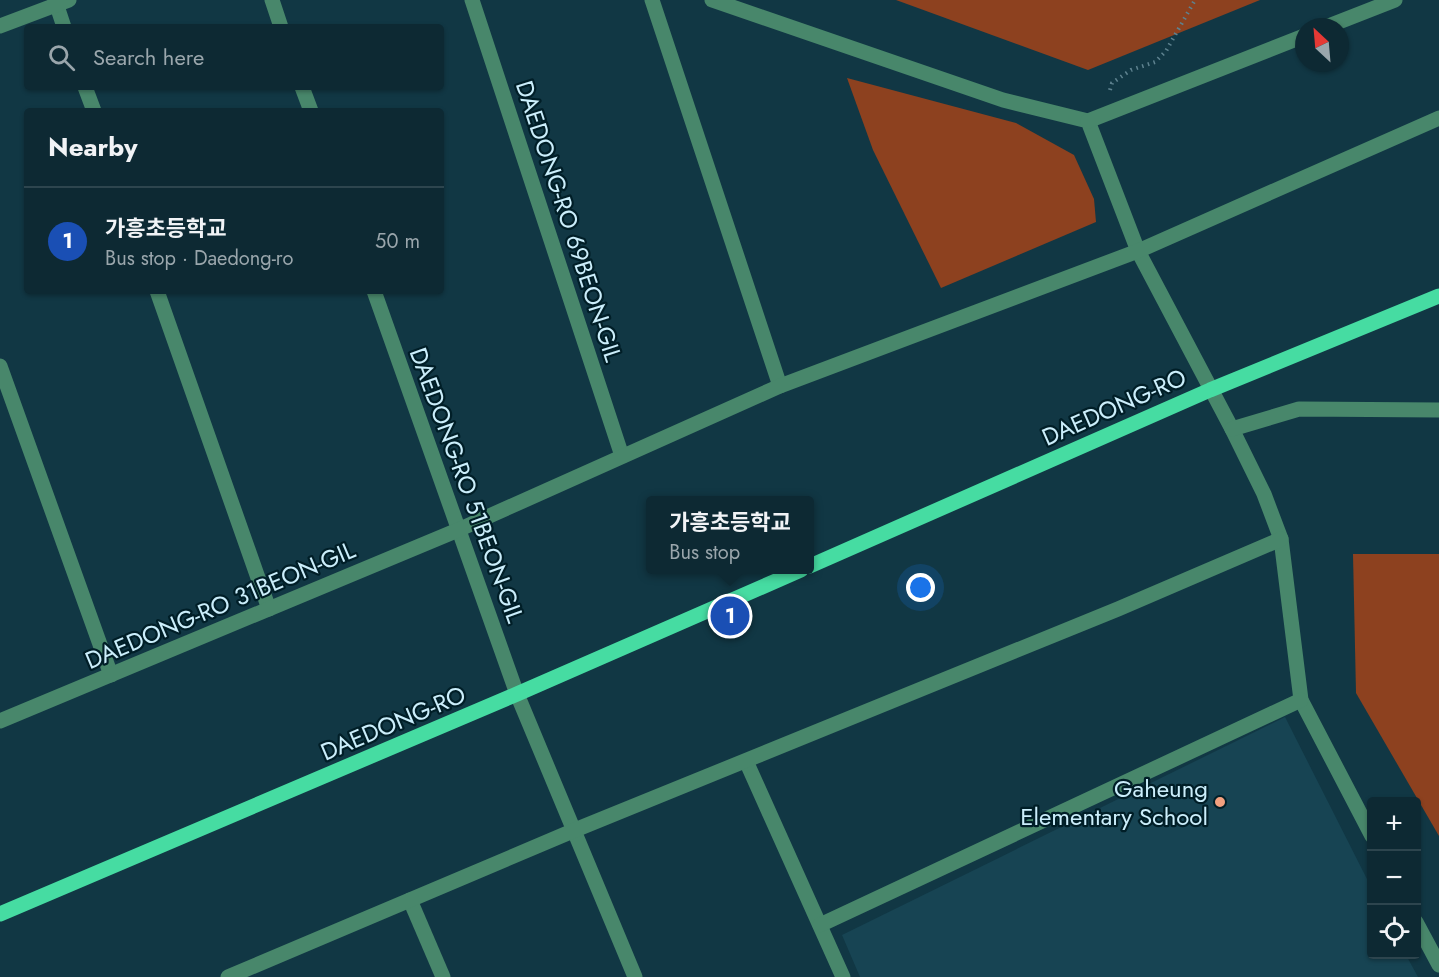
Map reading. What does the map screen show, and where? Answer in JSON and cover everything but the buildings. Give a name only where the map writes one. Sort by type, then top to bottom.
[{"type":"main road","name":"DAEDONG-RO","points":[[814,564],[1210,390],[1439,296]]},
{"type":"main road","name":"DAEDONG-RO","points":[[0,914],[517,694],[792,574]]},
{"type":"street","points":[[272,0],[280,24]]},
{"type":"street","name":"DAEDONG-RO 69BEON-GIL","points":[[472,0],[622,456]]},
{"type":"street","points":[[652,0],[780,386]]},
{"type":"street","points":[[712,0],[1003,100],[1088,121],[1295,40]]},
{"type":"street","points":[[1349,18],[1395,0]]},
{"type":"street","points":[[0,26],[60,2],[64,24]]},
{"type":"street","points":[[86,90],[93,108]]},
{"type":"street","points":[[303,90],[310,108]]},
{"type":"street","points":[[458,530],[780,386],[1138,251],[1439,118]]},
{"type":"street","points":[[1088,121],[1138,251],[1210,390],[1233,429],[1264,494],[1281,539],[1301,700],[1367,828]]},
{"type":"street","points":[[158,294],[269,609]]},
{"type":"street","name":"DAEDONG-RO 51BEON-GIL","points":[[375,294],[517,694],[635,977]]},
{"type":"street","points":[[0,366],[111,675]]},
{"type":"street","points":[[1233,429],[1299,409],[1439,410]]},
{"type":"street","name":"DAEDONG-RO 31BEON-GIL","points":[[0,721],[458,530]]},
{"type":"street","points":[[228,977],[254,972],[410,900],[575,830],[1118,609],[1281,539]]},
{"type":"street","points":[[820,925],[1301,700]]},
{"type":"street","points":[[746,761],[843,977]]},
{"type":"street","points":[[410,900],[443,977]]},
{"type":"street","points":[[1421,931],[1439,965]]},
{"type":"path","points":[[1105,115],[1112,83],[1131,70],[1155,62],[1166,51],[1195,0]]},
{"type":"shaded area","points":[[896,0],[1260,0],[1088,70]]},
{"type":"shaded area","points":[[847,78],[1016,123],[1074,155],[1094,199],[1096,222],[941,288],[873,150]]},
{"type":"shaded area","points":[[1353,554],[1439,554],[1439,836],[1421,805],[1421,797],[1416,797],[1356,693]]},
{"type":"shaded area","name":"Gaheung Elementary School","points":[[1285,717],[1367,879],[1367,959],[1408,959],[1418,977],[860,977],[842,935]]},
{"type":"place","name":"가흥초등학교","points":[[730,616]]},
{"type":"place","name":"Gaheung Elementary School","points":[[1220,802]]}]
